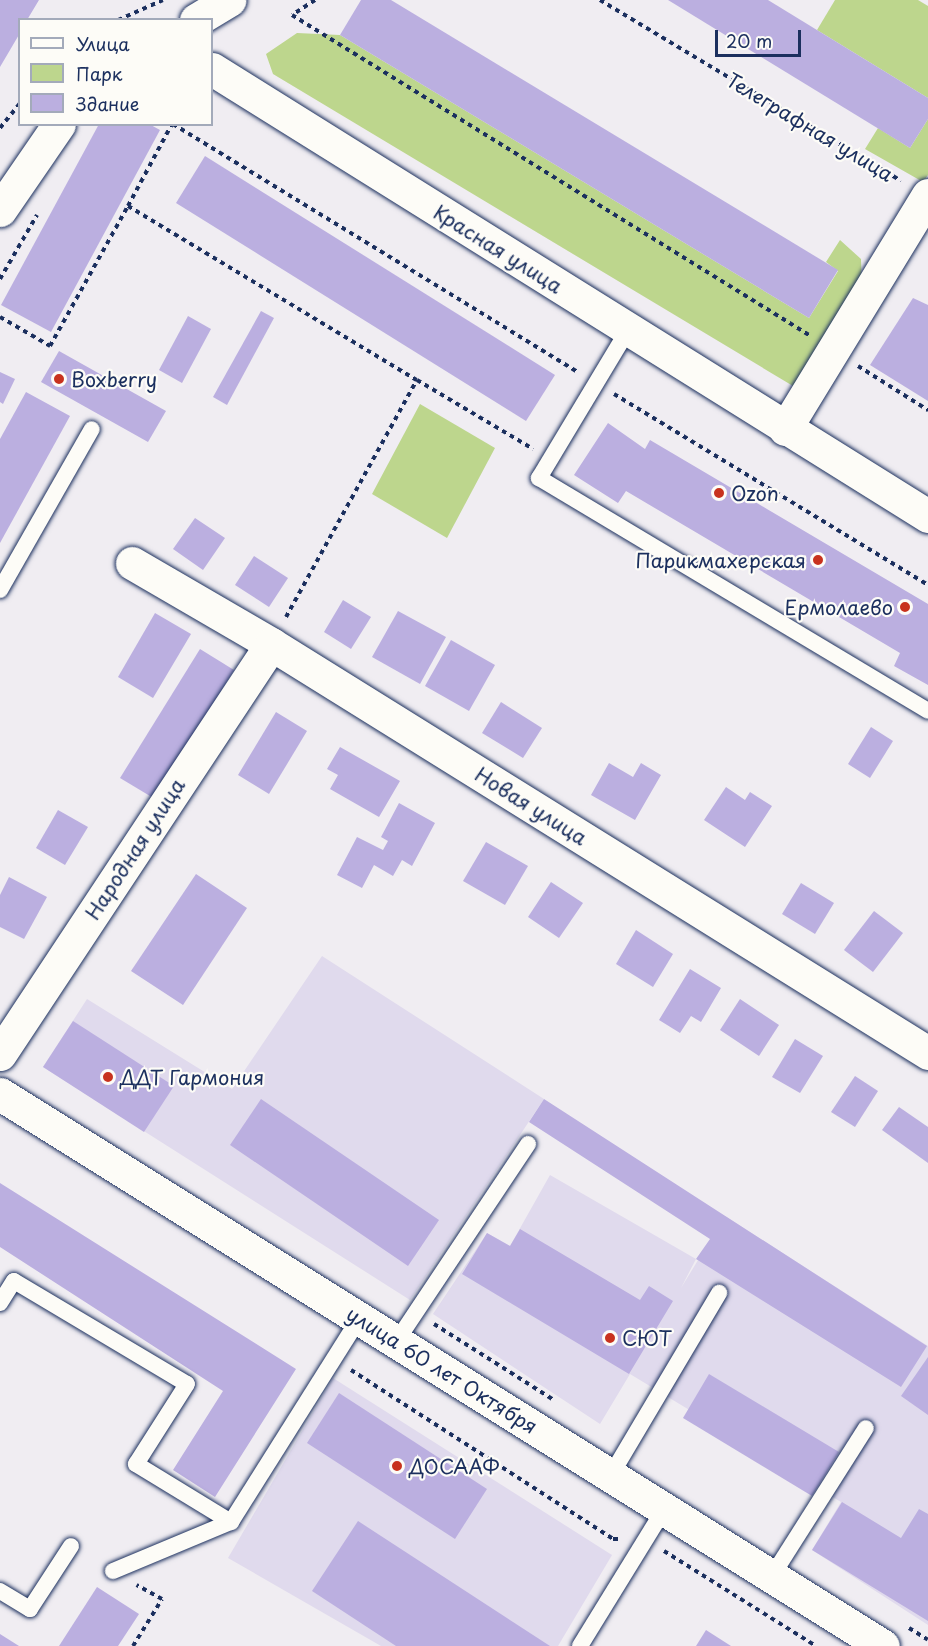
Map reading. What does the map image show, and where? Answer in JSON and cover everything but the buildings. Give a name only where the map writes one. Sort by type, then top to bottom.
[{"type":"street","points":[[199,18],[229,0]]},
{"type":"street","name":"Красная улица","points":[[213,70],[785,429],[928,516]]},
{"type":"street","points":[[0,210],[58,126]]},
{"type":"street","points":[[785,429],[928,196]]},
{"type":"street","name":"Новая улица","points":[[132,563],[271,644],[928,1053]]},
{"type":"street","name":"Народная улица","points":[[0,1054],[271,644]]},
{"type":"street","name":"улица 60 лет Октября","points":[[0,1094],[883,1646]]},
{"type":"lane","points":[[628,330],[538,478],[928,711]]},
{"type":"lane","points":[[0,590],[92,429]]},
{"type":"lane","points":[[396,1342],[528,1144]]},
{"type":"lane","points":[[0,1303],[14,1281],[187,1384],[136,1464],[231,1522]]},
{"type":"lane","points":[[612,1475],[719,1293]]},
{"type":"lane","points":[[113,1570],[231,1522],[359,1319]]},
{"type":"lane","points":[[772,1576],[866,1428]]},
{"type":"lane","points":[[582,1645],[665,1508]]},
{"type":"lane","points":[[0,1591],[30,1609],[70,1546]]},
{"type":"path","points":[[122,18],[163,0]]},
{"type":"path","points":[[315,0],[292,15],[928,410]]},
{"type":"path","name":"Телеграфная улица","points":[[600,0],[928,196]]},
{"type":"path","points":[[0,128],[18,106]]},
{"type":"path","points":[[0,317],[50,346],[171,126]]},
{"type":"path","points":[[175,126],[928,585]]},
{"type":"path","points":[[128,206],[549,459]]},
{"type":"path","points":[[271,644],[417,380]]},
{"type":"path","points":[[333,1359],[613,1539],[645,1539],[816,1646]]},
{"type":"shaded area","points":[[322,956],[544,1099],[410,1300],[43,1067],[87,999],[232,1089]]},
{"type":"shaded area","points":[[550,1175],[696,1259],[681,1288],[725,1216],[928,1346],[928,1625],[812,1550],[841,1502],[630,1374],[600,1424],[433,1314],[487,1233],[510,1246]]},
{"type":"shaded area","points":[[333,1378],[612,1555],[558,1646],[381,1646],[228,1558]]},
{"type":"green space","points":[[835,0],[918,0],[928,6],[928,98],[817,30]]},
{"type":"green space","points":[[297,33],[340,35],[809,318],[838,271],[826,262],[840,240],[861,259],[862,287],[793,386],[273,74],[266,54]]},
{"type":"green space","points":[[928,119],[928,175],[923,182],[865,149],[878,128],[910,148]]},
{"type":"green space","points":[[420,404],[495,448],[447,538],[372,494]]},
{"type":"place","name":"Boxberry","points":[[59,379]]},
{"type":"place","name":"Ozon","points":[[719,493]]},
{"type":"place","name":"Парикмахерская","points":[[818,560]]},
{"type":"place","name":"Ермолаево","points":[[905,607]]},
{"type":"place","name":"ДДТ Гармония","points":[[108,1077]]},
{"type":"place","name":"СЮТ","points":[[610,1338]]},
{"type":"place","name":"ДОСААФ","points":[[397,1466]]}]
